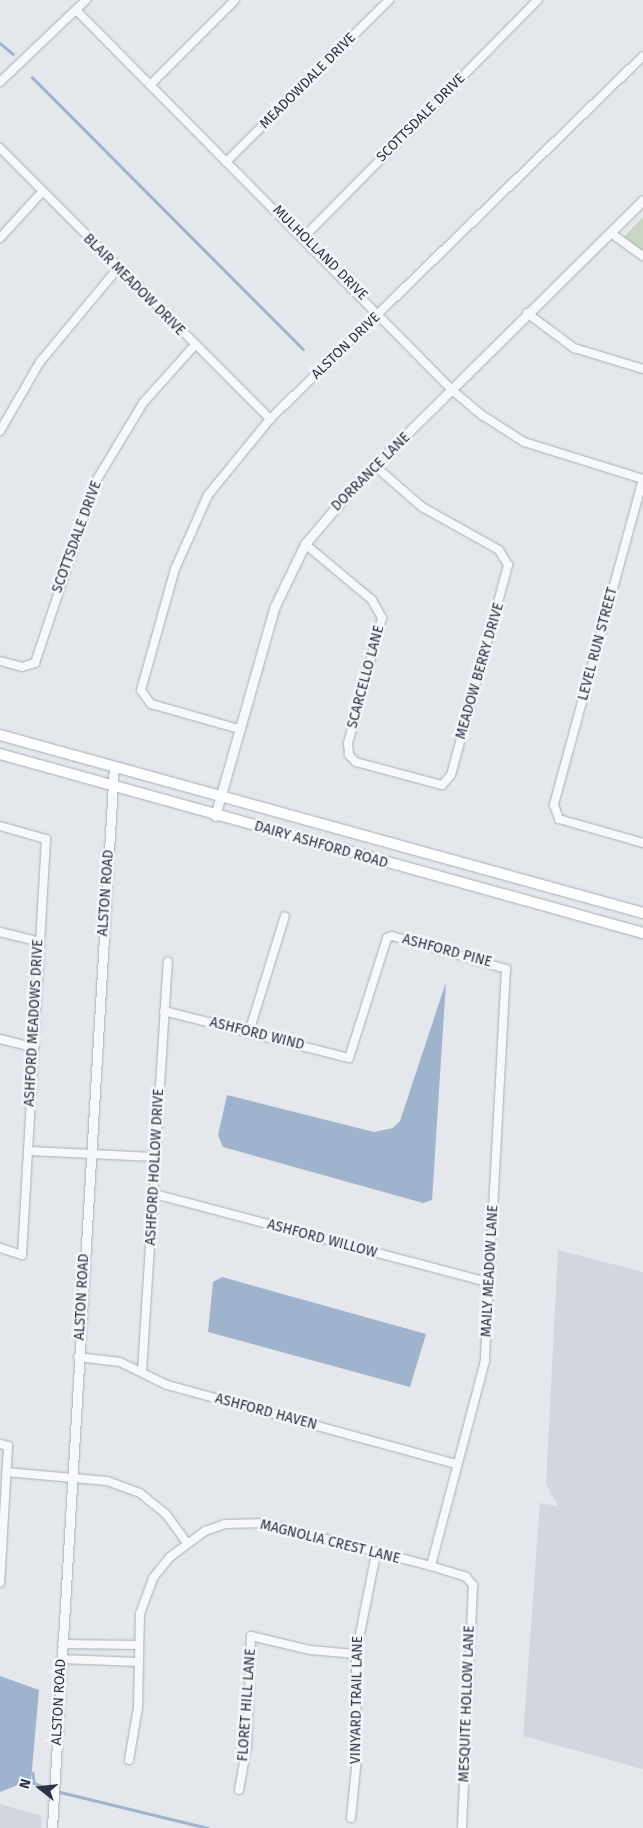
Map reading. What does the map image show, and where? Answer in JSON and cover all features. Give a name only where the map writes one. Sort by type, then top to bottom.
[{"type":"main road","name":"DAIRY ASHFORD ROAD","points":[[0,735],[464,867],[643,913]]},
{"type":"main road","name":"DAIRY ASHFORD ROAD","points":[[0,754],[459,884],[643,933]]},
{"type":"main road","points":[[459,884],[464,867]]},
{"type":"street","points":[[0,82],[86,0]]},
{"type":"street","points":[[150,85],[235,0]]},
{"type":"street","name":"MEADOWDALE DRIVE","points":[[226,162],[389,0]]},
{"type":"street","name":"SCOTTSDALE DRIVE","points":[[304,237],[538,0]]},
{"type":"street","name":"MULHOLLAND DRIVE","points":[[76,10],[226,162],[380,313],[452,390],[524,442],[643,479]]},
{"type":"street","name":"ALSTON DRIVE","points":[[239,729],[151,704],[142,696],[142,681],[189,532],[208,495],[270,419],[643,56]]},
{"type":"street","name":"BLAIR MEADOW DRIVE","points":[[0,148],[194,346],[270,419]]},
{"type":"street","points":[[0,238],[42,192]]},
{"type":"street","name":"DORRANCE LANE","points":[[215,816],[275,606],[304,544],[376,467],[527,313],[643,200]]},
{"type":"street","points":[[611,233],[643,256]]},
{"type":"street","points":[[0,431],[40,362],[118,268]]},
{"type":"street","points":[[527,313],[574,348],[643,369]]},
{"type":"street","name":"SCOTTSDALE DRIVE","points":[[0,661],[31,666],[96,481],[143,404],[194,346]]},
{"type":"street","name":"MEADOW BERRY DRIVE","points":[[376,467],[422,507],[505,557],[507,573],[446,783]]},
{"type":"street","name":"LEVEL RUN STREET","points":[[643,479],[555,809],[559,819],[643,843]]},
{"type":"street","name":"SCARCELLO LANE","points":[[304,544],[372,600],[382,618],[348,743],[349,754],[356,762],[390,773],[434,785],[446,783]]},
{"type":"street","name":"ALSTON ROAD","points":[[52,1828],[78,1357],[114,767]]},
{"type":"street","name":"ASHFORD MEADOWS DRIVE","points":[[0,826],[46,840],[37,941],[22,1254],[0,1248]]},
{"type":"street","points":[[249,1032],[285,916]]},
{"type":"street","points":[[0,932],[37,941]]},
{"type":"street","name":"ASHFORD PINE","points":[[349,1058],[387,938],[392,936],[506,969]]},
{"type":"street","name":"ASHFORD HOLLOW DRIVE","points":[[142,1372],[168,962]]},
{"type":"street","name":"MAILY MEADOW LANE","points":[[431,1566],[456,1464],[485,1361],[506,969]]},
{"type":"street","name":"ASHFORD WIND","points":[[164,1011],[349,1058]]},
{"type":"street","points":[[0,1038],[32,1047]]},
{"type":"street","points":[[28,1151],[155,1157]]},
{"type":"street","name":"ASHFORD WILLOW","points":[[154,1194],[490,1283]]},
{"type":"street","name":"ASHFORD HAVEN","points":[[78,1357],[120,1362],[167,1386],[456,1464]]},
{"type":"street","points":[[0,1583],[6,1472],[4,1445]]},
{"type":"street","points":[[6,1472],[107,1481],[140,1493],[166,1514],[187,1543]]},
{"type":"street","name":"MAGNOLIA CREST LANE","points":[[129,1760],[138,1708],[140,1614],[153,1578],[187,1543],[226,1524],[247,1522],[431,1566],[471,1582]]},
{"type":"street","name":"VINYARD TRAIL LANE","points":[[351,1818],[357,1758],[356,1654],[376,1554]]},
{"type":"street","name":"MESQUITE HOLLOW LANE","points":[[462,1828],[467,1646],[475,1593],[471,1582]]},
{"type":"street","name":"FLORET HILL LANE","points":[[239,1790],[247,1746],[251,1636],[310,1650],[356,1654]]},
{"type":"street","points":[[62,1644],[139,1645]]},
{"type":"street","points":[[61,1659],[139,1662]]},
{"type":"shaded area","points":[[558,1250],[643,1272],[643,1769],[523,1736],[540,1503],[558,1506],[546,1484]]},
{"type":"shaded area","points":[[0,1804],[42,1816],[41,1828],[0,1828]]},
{"type":"green space","points":[[643,217],[643,251],[624,237]]},
{"type":"water","points":[[446,982],[432,1200],[423,1203],[223,1147],[218,1135],[227,1095],[374,1132],[393,1128],[400,1121]]},
{"type":"water","points":[[222,1277],[426,1334],[410,1387],[208,1332],[213,1282]]},
{"type":"water","points":[[0,1676],[39,1690],[31,1780],[0,1792]]},
{"type":"waterway","points":[[0,43],[13,54]]},
{"type":"waterway","points":[[32,77],[303,349]]},
{"type":"waterway","points":[[33,1773],[34,1783],[51,1790]]},
{"type":"waterway","points":[[56,1791],[208,1828]]}]
